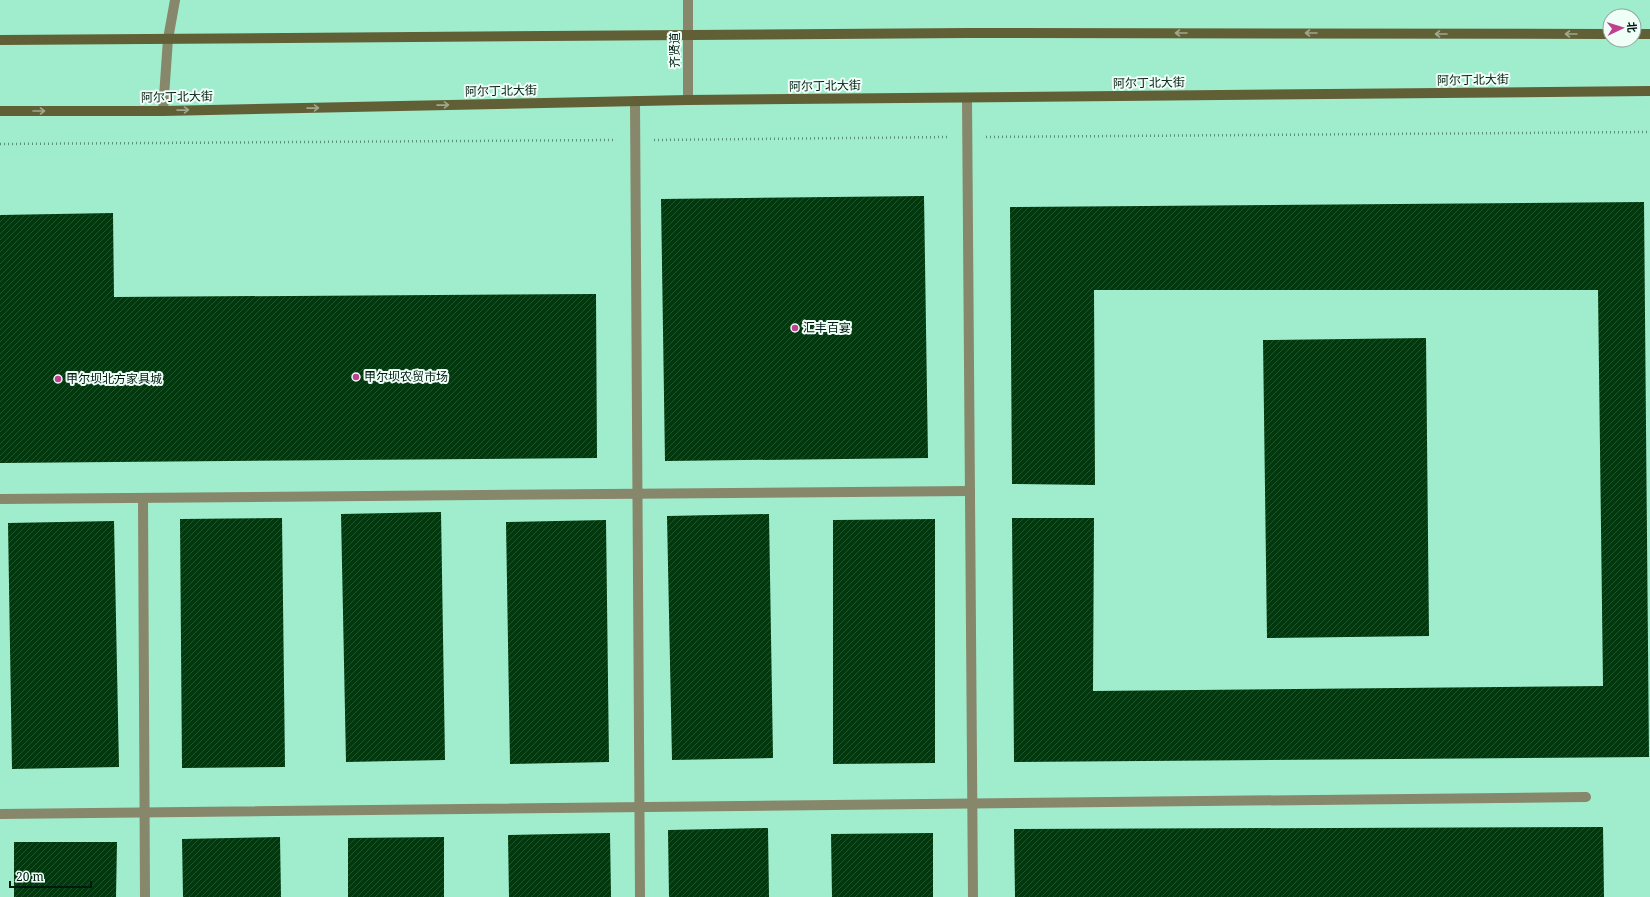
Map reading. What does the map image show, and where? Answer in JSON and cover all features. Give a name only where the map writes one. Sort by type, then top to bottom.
[{"type":"main road","points":[[0,40],[959,33],[1602,34]]},
{"type":"main road","name":"阿尔丁北大街","points":[[0,111],[163,111],[688,100],[1650,92]]},
{"type":"street","points":[[163,111],[168,38],[175,0]]},
{"type":"street","name":"齐贤道","points":[[688,0],[688,100]]},
{"type":"street","points":[[967,98],[974,897]]},
{"type":"street","points":[[635,101],[640,897]]},
{"type":"street","points":[[0,499],[970,491]]},
{"type":"street","points":[[143,498],[145,897]]},
{"type":"street","points":[[0,814],[1586,797]]},
{"type":"path","points":[[0,144],[1650,132]]},
{"type":"building","name":"汇丰百宴","points":[[924,196],[928,458],[665,461],[661,199]]},
{"type":"building","points":[[1644,202],[1649,757],[1014,762],[1012,518],[1094,518],[1093,691],[1603,686],[1598,290],[1094,290],[1095,485],[1012,484],[1010,207]]},
{"type":"building","name":"甲尔坝农贸市场","points":[[113,213],[114,297],[596,294],[597,458],[0,463],[0,215]]},
{"type":"building","points":[[1426,338],[1429,636],[1267,638],[1263,340]]},
{"type":"building","points":[[441,512],[445,760],[346,762],[341,514]]},
{"type":"building","points":[[769,514],[773,758],[672,760],[667,516]]},
{"type":"building","points":[[282,518],[285,767],[182,768],[180,519]]},
{"type":"building","points":[[935,519],[935,763],[833,764],[833,520]]},
{"type":"building","points":[[606,520],[609,762],[510,764],[506,522]]},
{"type":"building","points":[[114,521],[119,767],[12,769],[8,523]]},
{"type":"building","points":[[1603,827],[1604,897],[1015,897],[1014,829]]},
{"type":"building","points":[[768,828],[769,897],[669,897],[668,830]]},
{"type":"building","points":[[610,833],[611,897],[509,897],[508,835]]},
{"type":"building","points":[[933,833],[933,897],[832,897],[831,834]]},
{"type":"building","points":[[280,837],[281,897],[183,897],[182,839]]},
{"type":"building","points":[[444,837],[444,897],[348,897],[348,838]]},
{"type":"building","points":[[14,842],[117,842],[116,897],[14,897]]},
{"type":"place","name":"汇丰百宴","points":[[795,328]]},
{"type":"place","name":"甲尔坝农贸市场","points":[[356,377]]},
{"type":"place","name":"甲尔坝北方家具城","points":[[58,379]]}]
